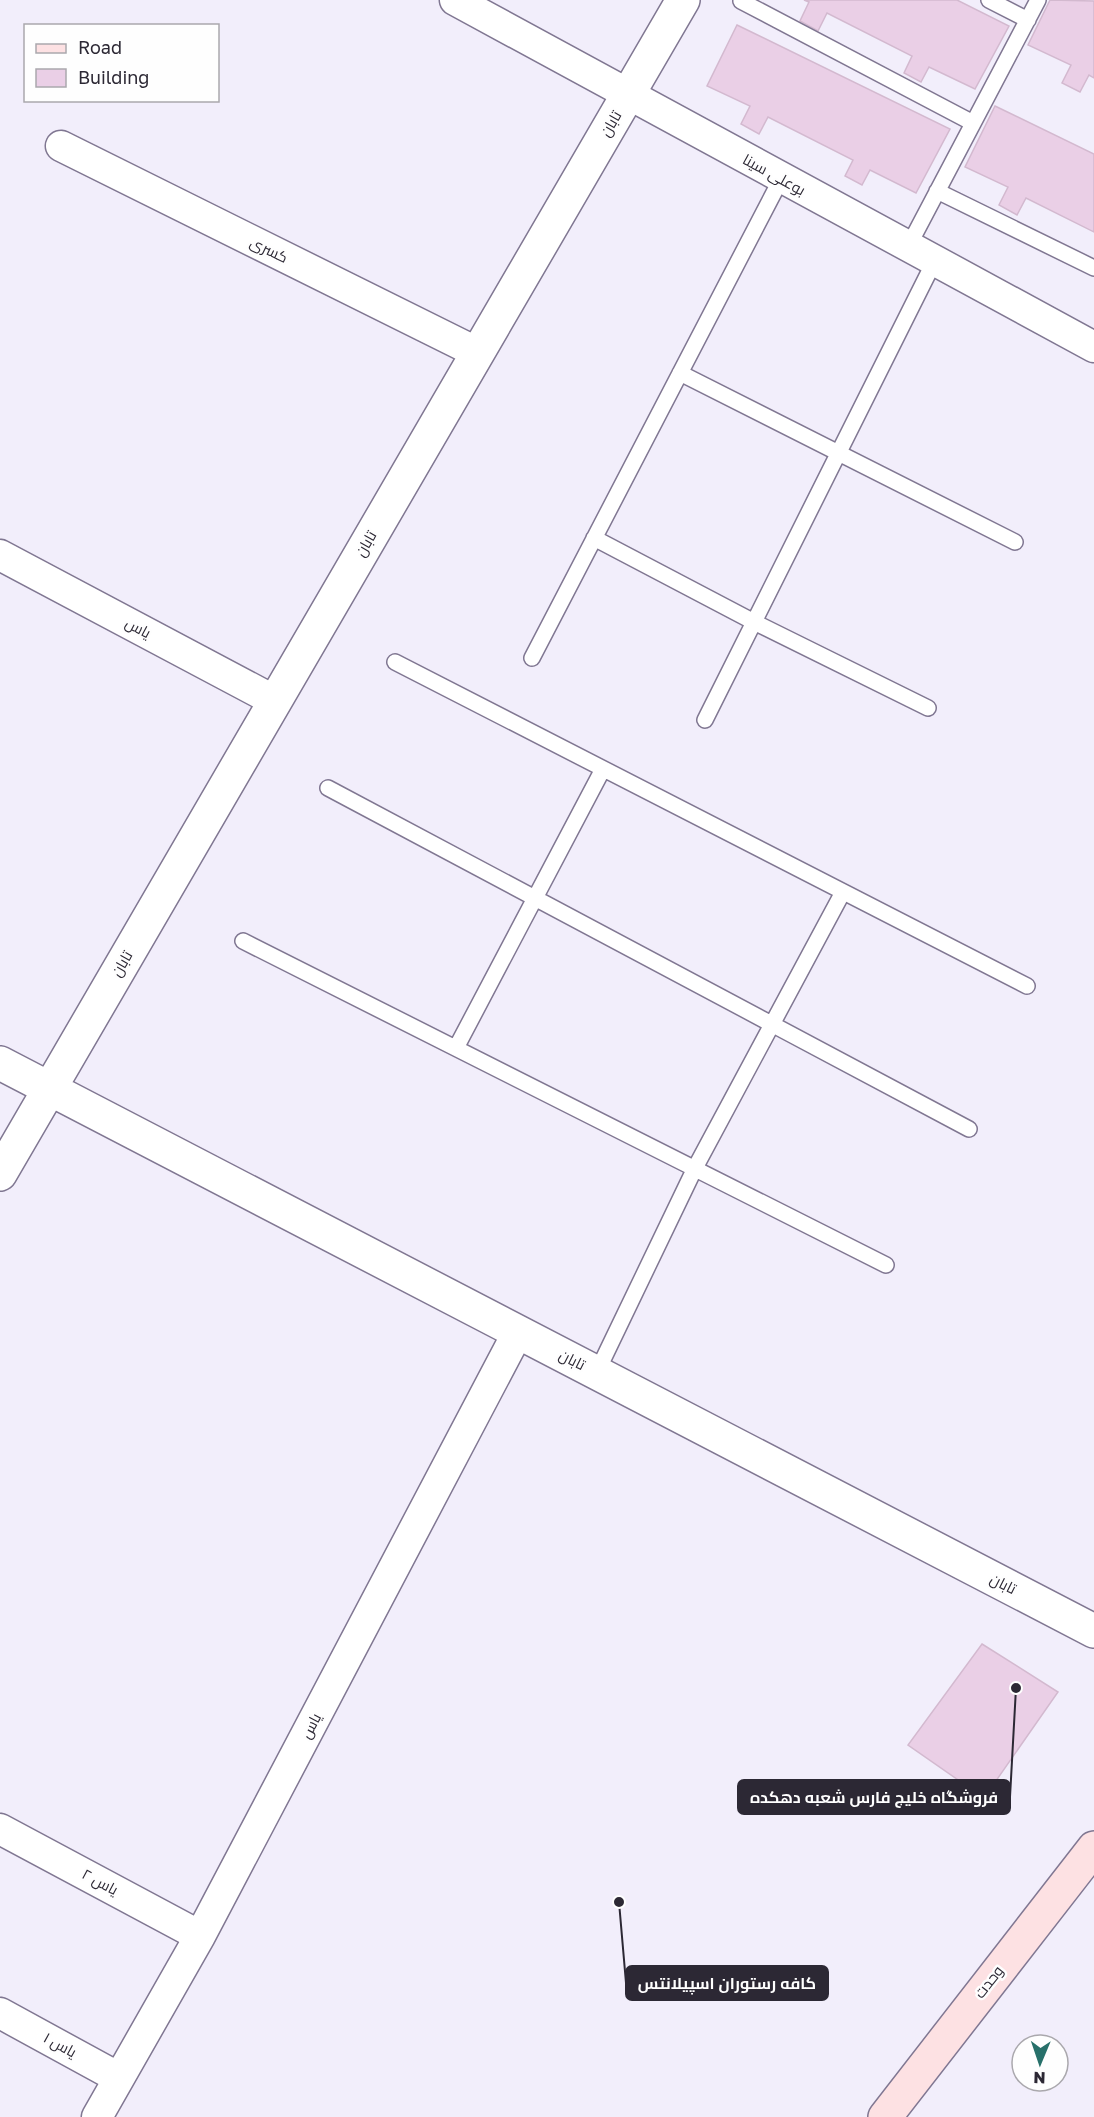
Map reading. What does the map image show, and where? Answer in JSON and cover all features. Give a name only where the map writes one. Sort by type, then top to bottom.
[{"type":"main road","name":"وحدت","points":[[885,2117],[1094,1848]]},
{"type":"street","name":"بوعلی سینا","points":[[455,0],[1094,347]]},
{"type":"street","name":"تابان","points":[[0,1174],[683,0]]},
{"type":"street","name":"کسری","points":[[61,146],[478,353]]},
{"type":"street","name":"یاس","points":[[0,555],[275,701]]},
{"type":"street","points":[[0,1063],[50,1089]]},
{"type":"street","name":"تابان","points":[[50,1089],[1094,1631]]},
{"type":"street","name":"یاس","points":[[97,2117],[200,1936],[518,1332]]},
{"type":"street","name":"یاس ۲","points":[[0,1829],[200,1936]]},
{"type":"street","name":"یاس ۱","points":[[0,2013],[120,2078]]},
{"type":"lane","points":[[989,0],[1028,20]]},
{"type":"lane","points":[[908,247],[1038,0]]},
{"type":"lane","points":[[741,1],[973,123]]},
{"type":"lane","points":[[532,658],[781,179]]},
{"type":"lane","points":[[938,191],[1094,268]]},
{"type":"lane","points":[[705,720],[935,260]]},
{"type":"lane","points":[[680,373],[1015,542]]},
{"type":"lane","points":[[594,538],[754,622],[928,708]]},
{"type":"lane","points":[[396,662],[1027,986]]},
{"type":"lane","points":[[456,1048],[603,769]]},
{"type":"lane","points":[[328,788],[969,1128]]},
{"type":"lane","points":[[597,1372],[695,1168],[843,892]]},
{"type":"lane","points":[[243,941],[886,1264]]},
{"type":"building","points":[[804,0],[957,0],[1009,26],[975,89],[929,67],[921,82],[904,73],[912,56],[827,13],[818,31],[800,21],[809,2]]},
{"type":"building","points":[[1050,0],[1094,1],[1094,78],[1089,75],[1080,92],[1062,83],[1071,65],[1028,45]]},
{"type":"building","points":[[737,25],[950,129],[916,193],[870,170],[862,185],[845,176],[853,160],[768,117],[759,134],[741,124],[750,106],[707,86]]},
{"type":"building","points":[[995,106],[1094,154],[1094,232],[1026,198],[1017,215],[999,205],[1008,187],[965,167]]},
{"type":"building","points":[[982,1644],[1058,1692],[984,1798],[908,1745]]},
{"type":"place","name":"فروشگاه خلیج فارس شعبه دهکده","points":[[1016,1688]]},
{"type":"place","name":"کافه رستوران اسپیلانتس","points":[[619,1902]]}]
